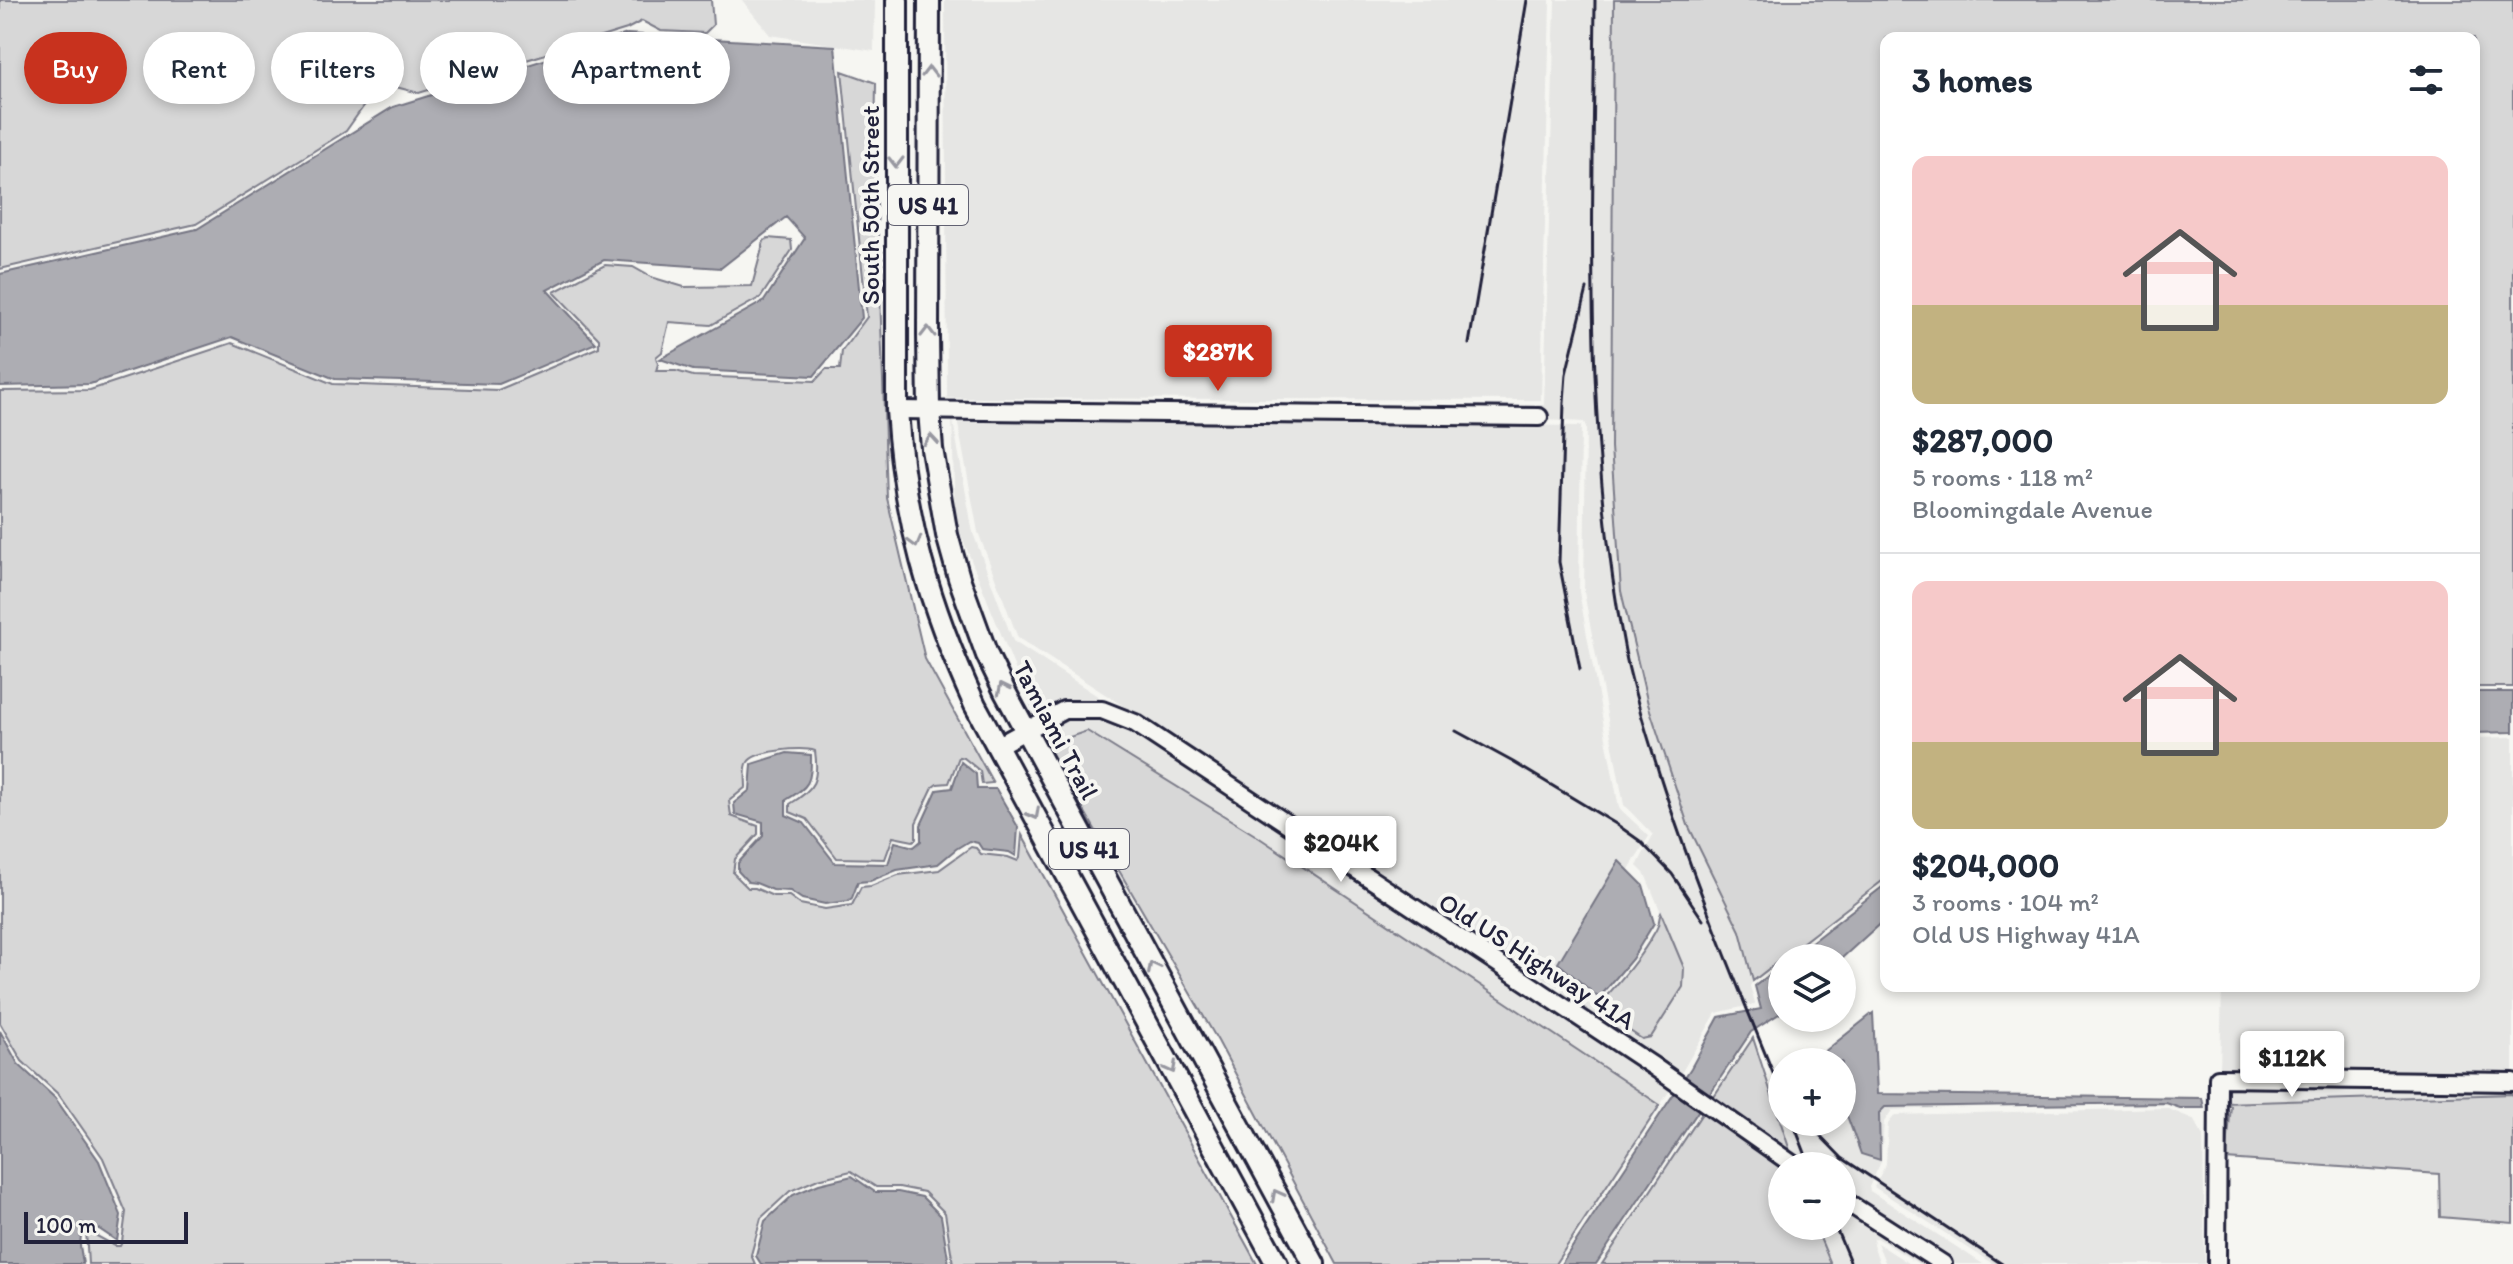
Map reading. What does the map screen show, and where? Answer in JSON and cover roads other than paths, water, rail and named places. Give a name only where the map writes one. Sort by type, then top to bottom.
[{"type":"main road","name":"South 50th Street","points":[[897,0],[897,410]]},
{"type":"main road","name":"US 41","points":[[929,0],[929,410]]},
{"type":"main road","name":"US 41","points":[[897,410],[899,454],[906,499],[923,570],[958,667],[997,746],[1277,1264]]},
{"type":"main road","name":"Tamiami Trail","points":[[929,410],[939,494],[959,578],[987,655],[1314,1264]]},
{"type":"street","points":[[897,410],[1539,417]]},
{"type":"street","name":"Old US Highway 41A","points":[[997,746],[1064,710],[1102,710],[1135,723],[1675,1081],[1775,1152]]},
{"type":"street","points":[[2217,1264],[2218,1078],[2513,1082]]},
{"type":"street","points":[[1856,1208],[1943,1264]]},
{"type":"railway","points":[[1469,344],[1527,0]]},
{"type":"railway","points":[[1595,0],[1593,245],[1597,408],[1602,490],[1625,651],[1645,728],[1687,855],[1768,1060]]},
{"type":"railway","points":[[1580,669],[1559,562],[1566,374],[1587,289]]},
{"type":"railway","points":[[1456,731],[1513,762],[1640,841],[1672,874],[1703,920]]},
{"type":"railway","points":[[1798,1136],[1805,1152]]},
{"type":"railway","points":[[1821,1136],[1842,1158],[2002,1264]]},
{"type":"railway","points":[[1841,1240],[1851,1264]]}]
